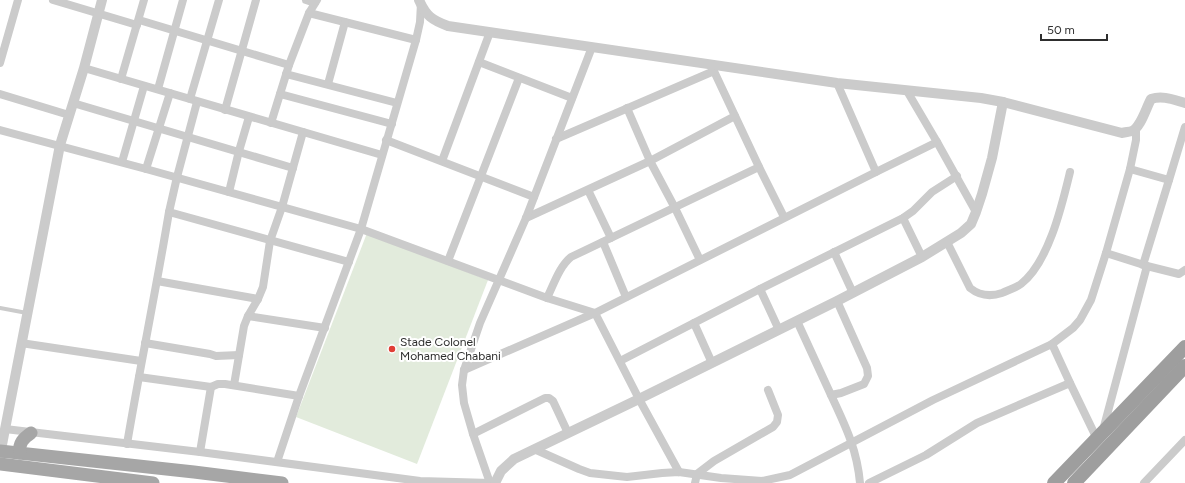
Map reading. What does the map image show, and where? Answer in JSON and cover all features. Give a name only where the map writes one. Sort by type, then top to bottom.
[{"type":"highway","points":[[1054,483],[1185,347]]},
{"type":"highway","points":[[1074,483],[1185,366]]},
{"type":"main road","points":[[20,453],[19,448],[21,442],[31,433]]},
{"type":"main road","points":[[0,452],[194,472],[282,483]]},
{"type":"main road","points":[[0,464],[153,483]]},
{"type":"street","points":[[0,63],[18,0]]},
{"type":"street","points":[[53,0],[98,13],[174,30],[289,65]]},
{"type":"street","points":[[0,452],[60,145],[84,68],[102,0]]},
{"type":"street","points":[[121,79],[144,0]]},
{"type":"street","points":[[158,89],[183,0]]},
{"type":"street","points":[[127,444],[169,212],[188,137],[194,101],[208,40],[219,0]]},
{"type":"street","points":[[225,110],[256,0]]},
{"type":"street","points":[[271,123],[289,65],[309,13],[316,2],[306,0]]},
{"type":"street","points":[[420,2],[428,16],[436,22],[448,26],[592,47],[713,68],[907,91],[981,98],[1003,102],[1122,132],[1132,131],[1136,128],[1152,99],[1164,97],[1185,103]]},
{"type":"street","points":[[277,462],[298,396],[325,328],[361,229],[416,40],[420,22],[420,2]]},
{"type":"street","points":[[309,13],[416,40]]},
{"type":"street","points":[[328,84],[345,22]]},
{"type":"street","points":[[442,162],[490,32]]},
{"type":"street","points":[[5,430],[200,452],[420,481],[442,483],[490,483],[464,403],[462,385],[464,370],[480,323],[526,218],[592,47]]},
{"type":"street","points":[[479,62],[572,98]]},
{"type":"street","points":[[84,68],[382,155]]},
{"type":"street","points":[[556,139],[713,68]]},
{"type":"street","points":[[713,68],[784,217]]},
{"type":"street","points":[[286,74],[397,103]]},
{"type":"street","points":[[448,261],[519,78]]},
{"type":"street","points":[[837,83],[876,172]]},
{"type":"street","points":[[122,162],[144,86]]},
{"type":"street","points":[[907,91],[957,176],[976,212]]},
{"type":"street","points":[[146,168],[170,93]]},
{"type":"street","points":[[0,94],[69,115]]},
{"type":"street","points":[[280,94],[392,124]]},
{"type":"street","points":[[495,483],[501,471],[514,459],[853,293],[922,257],[967,229],[976,212],[992,158],[1003,102]]},
{"type":"street","points":[[73,103],[293,168]]},
{"type":"street","points":[[627,108],[650,161],[700,260]]},
{"type":"street","points":[[526,218],[650,161],[735,116]]},
{"type":"street","points":[[229,192],[239,151],[250,117]]},
{"type":"street","points":[[1099,437],[1145,265],[1185,127]]},
{"type":"street","points":[[534,449],[590,473],[627,477],[679,472],[721,478],[762,481],[790,475],[933,400],[1052,344],[1073,328],[1084,315],[1091,300],[1130,169],[1136,140],[1136,128]]},
{"type":"street","points":[[0,130],[146,168],[361,229],[547,298],[595,313],[639,399],[679,472]]},
{"type":"street","points":[[234,385],[244,326],[263,286],[270,241],[282,207],[303,132]]},
{"type":"street","points":[[386,140],[534,197]]},
{"type":"street","points":[[464,370],[595,313],[784,217],[937,142]]},
{"type":"street","points":[[547,298],[560,269],[571,257],[759,167]]},
{"type":"street","points":[[1130,169],[1169,180]]},
{"type":"street","points":[[947,242],[970,288],[976,293],[987,295],[998,294],[1021,284],[1031,274],[1049,242],[1062,207],[1070,172]]},
{"type":"street","points":[[620,361],[903,218],[913,211],[932,192],[957,176]]},
{"type":"street","points":[[588,190],[611,238]]},
{"type":"street","points":[[169,212],[349,262]]},
{"type":"street","points":[[903,218],[922,257]]},
{"type":"street","points":[[603,242],[626,297]]},
{"type":"street","points":[[834,252],[853,293]]},
{"type":"street","points":[[1106,253],[1179,274],[1185,270]]},
{"type":"street","points":[[157,281],[258,299]]},
{"type":"street","points":[[760,289],[779,330]]},
{"type":"street","points":[[831,394],[852,389],[864,384],[868,376],[867,368],[836,301]]},
{"type":"street","points":[[248,316],[325,328]]},
{"type":"street","points":[[797,321],[852,442],[859,466],[860,483]]},
{"type":"street","points":[[694,323],[712,363]]},
{"type":"street","points":[[21,344],[141,361]]},
{"type":"street","points":[[145,344],[216,356],[239,355]]},
{"type":"street","points":[[1052,344],[1070,383],[1099,437]]},
{"type":"street","points":[[139,377],[211,387],[218,384],[234,385],[298,396]]},
{"type":"street","points":[[869,483],[926,455],[978,423],[1070,383]]},
{"type":"street","points":[[200,452],[211,387]]},
{"type":"street","points":[[695,483],[697,474],[714,461],[773,426],[777,422],[778,415],[768,390]]},
{"type":"street","points":[[473,434],[545,398],[549,398],[553,401],[568,433]]},
{"type":"street","points":[[1144,483],[1185,440]]},
{"type":"lane","points":[[0,308],[28,313]]},
{"type":"green space","name":"Stade Colonel Mohamed Chabani","points":[[367,233],[488,280],[417,464],[296,417]]},
{"type":"place","name":"Stade Colonel Mohamed Chabani","points":[[392,349]]}]
